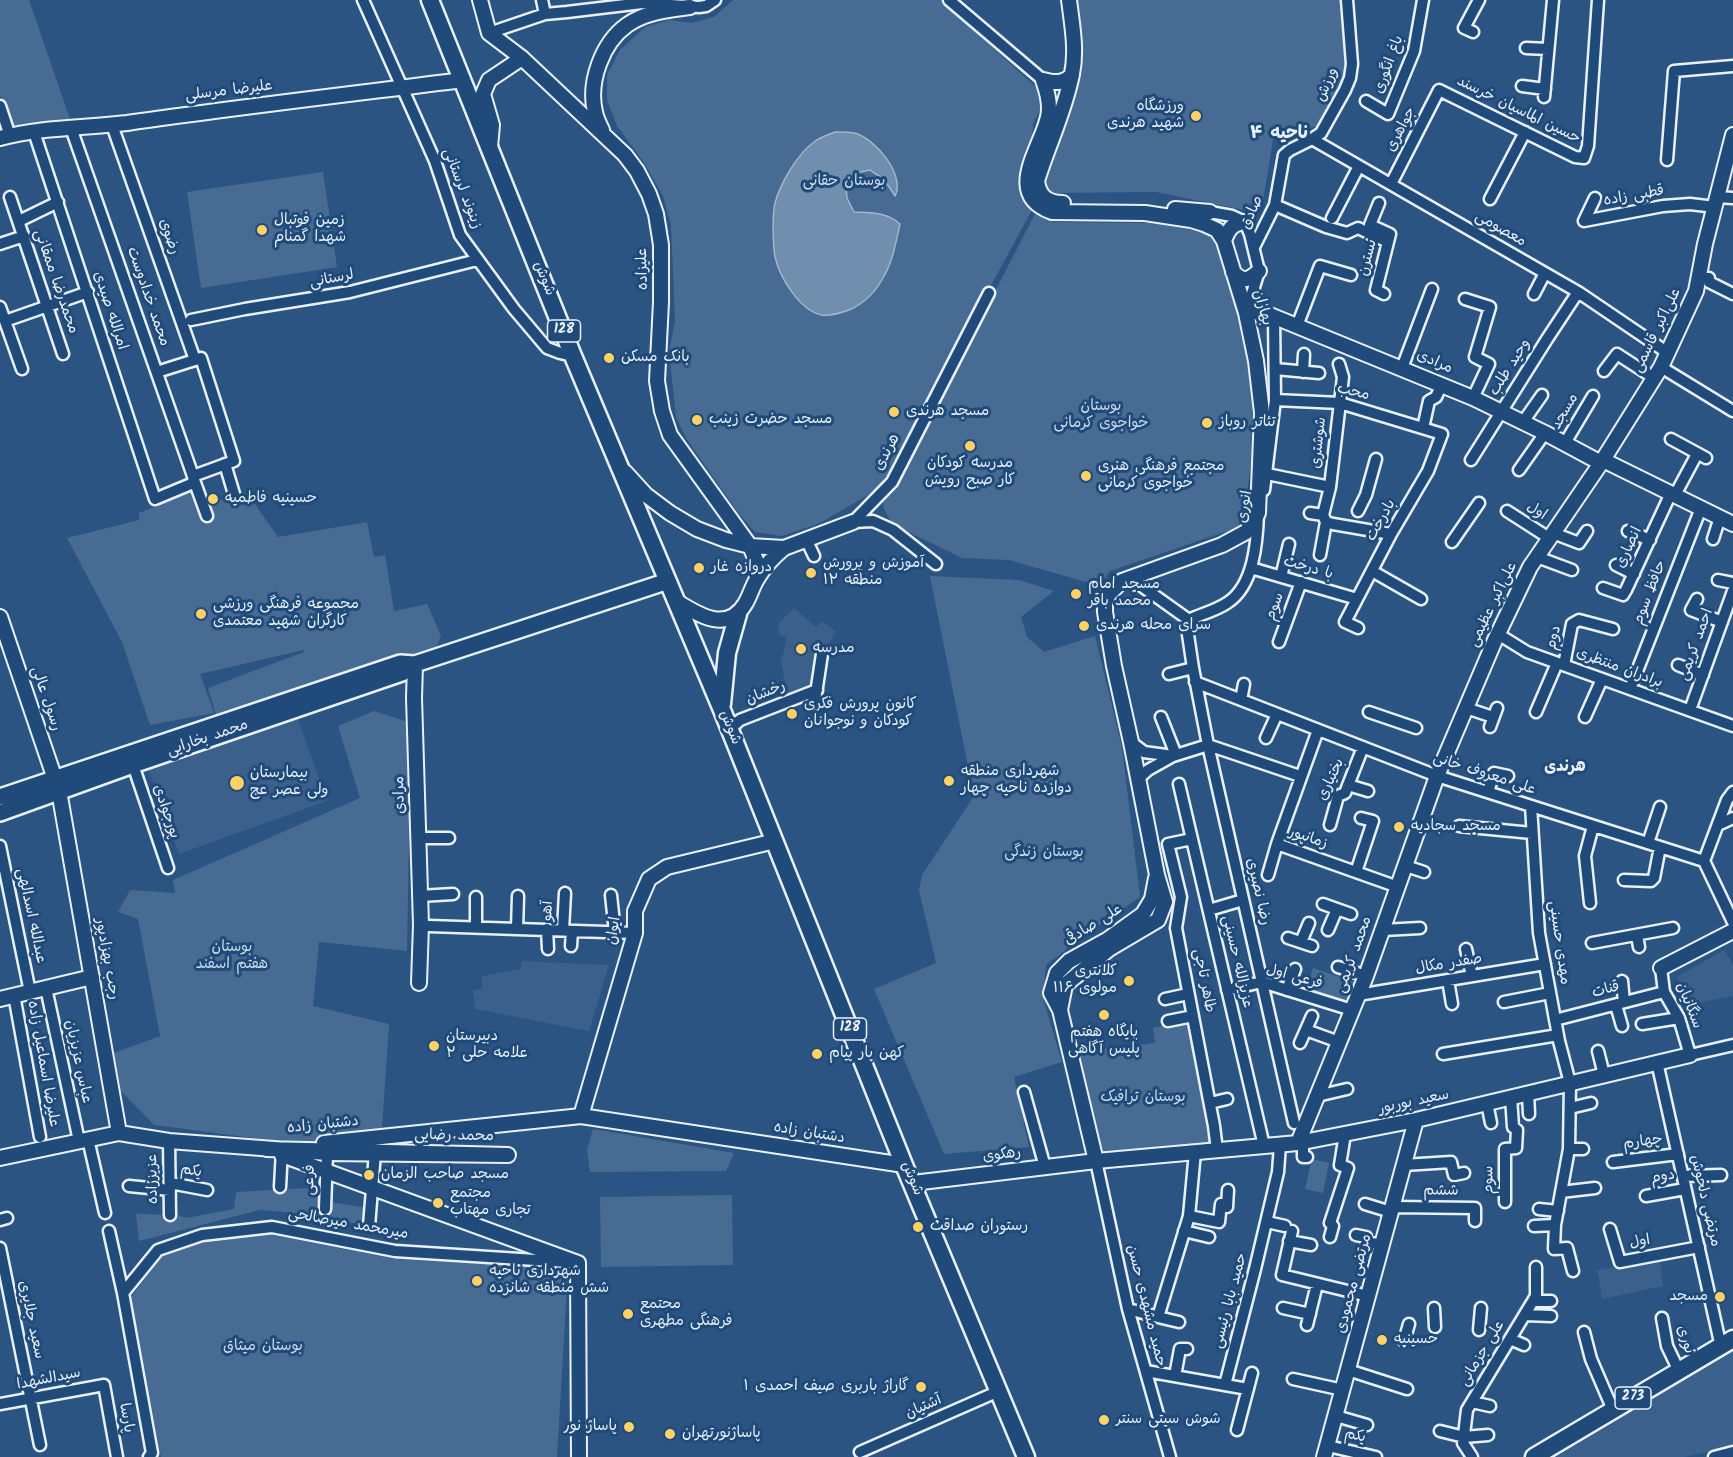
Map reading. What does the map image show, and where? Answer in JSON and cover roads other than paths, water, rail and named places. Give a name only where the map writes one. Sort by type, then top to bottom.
[{"type":"main road","name":"شوش","points":[[430,0],[573,356],[722,710],[904,1165],[1026,1457]]},
{"type":"main road","name":"محمد بخارایی","points":[[0,813],[57,785],[161,749],[402,674],[415,664],[668,581]]},
{"type":"main road","points":[[722,710],[727,653],[738,614]]},
{"type":"main road","name":"محمد بخارایی","points":[[0,797],[133,765],[161,749]]},
{"type":"main road","name":"273","points":[[1534,1457],[1727,1343]]},
{"type":"street","name":"زینوند لرستانی","points":[[363,0],[435,161],[460,235],[514,309],[548,348],[573,356]]},
{"type":"street","points":[[480,0],[489,33],[566,6],[643,2],[690,7]]},
{"type":"street","points":[[542,0],[545,15]]},
{"type":"street","points":[[604,134],[595,114],[594,91],[599,64],[610,43],[628,24],[638,19],[663,10],[706,6],[715,0]]},
{"type":"street","points":[[949,0],[1043,80],[1058,83],[1066,81],[1072,75]]},
{"type":"street","points":[[1069,0],[1074,44],[1072,75],[1037,181],[1038,190],[1042,196],[1053,203],[1144,205],[1232,216],[1245,222],[1254,247]]},
{"type":"street","name":"ورزش","points":[[1312,139],[1321,133],[1350,78],[1352,64],[1347,0]]},
{"type":"street","name":"باغ انگوری","points":[[1366,101],[1388,114],[1414,51],[1423,0]]},
{"type":"street","points":[[1473,32],[1464,28],[1479,0]]},
{"type":"street","points":[[1522,86],[1544,93],[1553,0]]},
{"type":"street","name":"حسین الماسیان خرسند","points":[[1439,90],[1575,157],[1584,158],[1588,146],[1598,0]]},
{"type":"street","name":"علیزاده","points":[[489,33],[522,58],[626,155],[644,184],[656,214],[661,245],[657,381],[664,419],[670,435],[750,546],[761,572]]},
{"type":"street","points":[[1527,48],[1548,49]]},
{"type":"street","points":[[490,148],[492,125],[483,94],[489,80],[522,58]]},
{"type":"street","points":[[1667,160],[1674,70],[1733,66]]},
{"type":"street","name":"علیرضا مرسلی","points":[[5,137],[463,80]]},
{"type":"street","points":[[1043,80],[1048,101],[1048,117],[1029,167],[1027,182],[1035,203],[1052,212],[1145,213],[1191,220],[1217,230],[1224,241]]},
{"type":"street","name":"جواهری","points":[[1391,184],[1439,90]]},
{"type":"street","points":[[0,106],[5,137]]},
{"type":"street","name":"رضوی","points":[[112,125],[195,360],[201,358],[230,462]]},
{"type":"street","name":"محمد خدادوست","points":[[71,128],[207,516]]},
{"type":"street","name":"امرالله صیدی","points":[[34,132],[155,499],[192,484],[193,478]]},
{"type":"street","points":[[1490,199],[1525,132]]},
{"type":"street","name":"علی‌اکبر قاسمی","points":[[1602,462],[1668,353],[1696,291],[1733,135]]},
{"type":"street","name":"معصومی","points":[[1312,139],[1578,292],[1668,353]]},
{"type":"street","name":"صادق","points":[[1246,313],[1259,271],[1254,247],[1275,205],[1284,155],[1312,139]]},
{"type":"street","points":[[1493,164],[1505,170]]},
{"type":"street","points":[[1332,218],[1359,165]]},
{"type":"street","points":[[10,196],[19,221],[58,202]]},
{"type":"street","name":"قطبی زاده","points":[[1595,198],[1584,224],[1663,206],[1716,202],[1733,198]]},
{"type":"street","name":"نسترن","points":[[1379,203],[1370,225],[1390,234],[1376,290],[1384,294]]},
{"type":"street","points":[[1275,205],[1326,227],[1347,233],[1358,228],[1388,242]]},
{"type":"street","name":"محمدرضا ممقانی","points":[[19,221],[63,354]]},
{"type":"street","points":[[1224,241],[1233,225],[1245,222]]},
{"type":"street","points":[[0,244],[24,237]]},
{"type":"street","name":"بهاران","points":[[1224,241],[1253,342],[1262,413],[1258,513]]},
{"type":"street","name":"لرستانی","points":[[191,320],[350,292],[477,260]]},
{"type":"street","points":[[1297,326],[1320,266],[1351,275]]},
{"type":"street","points":[[1233,272],[1240,279],[1245,279],[1259,271]]},
{"type":"street","points":[[1534,294],[1545,273]]},
{"type":"street","points":[[1699,278],[1709,278],[1709,282],[1733,294]]},
{"type":"street","points":[[1402,368],[1432,289]]},
{"type":"street","points":[[4,321],[88,292]]},
{"type":"street","name":"وحید طلب","points":[[1472,460],[1578,292]]},
{"type":"street","name":"هرندی","points":[[738,614],[745,605],[761,572],[772,558],[784,548],[853,522],[892,483],[989,293]]},
{"type":"street","points":[[1465,299],[1490,307],[1475,357],[1489,364],[1473,398]]},
{"type":"street","points":[[0,307],[22,369]]},
{"type":"street","name":"مرادی","points":[[1246,313],[1256,312],[1274,317],[1442,384],[1727,520]]},
{"type":"street","name":"انوری","points":[[1189,620],[1229,602],[1237,594],[1251,568],[1257,541],[1258,513],[1267,474],[1275,400],[1274,317]]},
{"type":"street","points":[[1303,372],[1304,354]]},
{"type":"street","points":[[1604,372],[1617,354],[1733,411]]},
{"type":"street","points":[[157,372],[195,360]]},
{"type":"street","points":[[1339,364],[1343,377],[1340,403]]},
{"type":"street","points":[[1275,369],[1319,373]]},
{"type":"street","points":[[1423,428],[1430,401],[1436,398],[1442,384]]},
{"type":"street","points":[[1523,422],[1542,395]]},
{"type":"street","name":"مسجد","points":[[1565,443],[1593,396]]},
{"type":"street","name":"محب","points":[[1275,400],[1340,403],[1442,434]]},
{"type":"street","name":"شوشتری","points":[[1320,555],[1340,403]]},
{"type":"street","points":[[1519,470],[1545,433]]},
{"type":"street","name":"بادرخت","points":[[1358,628],[1345,622],[1391,534],[1428,471],[1442,434]]},
{"type":"street","name":"انصاری","points":[[1603,588],[1623,594],[1673,494],[1702,456],[1671,439]]},
{"type":"street","points":[[1358,511],[1366,495],[1376,459]]},
{"type":"street","points":[[193,478],[230,462],[234,494]]},
{"type":"street","name":"علی‌اکبر عظیمی","points":[[1437,776],[1498,634],[1530,567],[1602,462]]},
{"type":"street","name":"هرندی","points":[[620,466],[646,495],[697,529],[750,546],[784,548]]},
{"type":"street","points":[[1267,474],[1330,487]]},
{"type":"street","points":[[1452,542],[1479,503]]},
{"type":"street","name":"حافظ سوم","points":[[1630,689],[1701,508]]},
{"type":"street","name":"اول","points":[[1507,511],[1551,535],[1579,543],[1587,531]]},
{"type":"street","points":[[1176,928],[1158,920],[1165,902],[1157,875],[1114,666],[1105,603],[1109,594],[1122,581],[1222,545],[1246,532],[1258,513]]},
{"type":"street","points":[[1310,513],[1325,518],[1333,524],[1391,534]]},
{"type":"street","points":[[1713,539],[1727,520]]},
{"type":"street","points":[[853,522],[873,521],[893,530],[936,564]]},
{"type":"street","points":[[1628,531],[1650,540]]},
{"type":"street","points":[[806,539],[814,556]]},
{"type":"street","points":[[1281,577],[1289,544]]},
{"type":"street","points":[[1537,557],[1572,570]]},
{"type":"street","points":[[1616,565],[1634,574]]},
{"type":"street","name":"با درخت","points":[[1251,568],[1357,599]]},
{"type":"street","points":[[1372,571],[1421,599]]},
{"type":"street","points":[[1718,579],[1733,583]]},
{"type":"street","points":[[1122,581],[1140,585],[1189,620],[1187,628],[1192,668],[1169,674]]},
{"type":"street","name":"سوم","points":[[1279,642],[1301,582]]},
{"type":"street","name":"احمد کریمی","points":[[1690,710],[1733,591]]},
{"type":"street","points":[[1697,599],[1690,610],[1722,622]]},
{"type":"street","points":[[676,601],[714,620],[722,620],[738,614]]},
{"type":"street","name":"رسول عالی","points":[[0,617],[57,785]]},
{"type":"street","name":"دوم","points":[[1560,664],[1572,624],[1580,620],[1613,629]]},
{"type":"street","name":"برادران منتظری","points":[[1498,634],[1527,652],[1733,726]]},
{"type":"street","name":"رخشان","points":[[729,730],[740,720],[816,695],[822,654]]},
{"type":"street","name":"مرادی","points":[[415,664],[420,896],[425,926],[419,982]]},
{"type":"street","points":[[1536,712],[1560,664]]},
{"type":"street","points":[[1678,665],[1703,675]]},
{"type":"street","name":"رضا نصیری","points":[[1192,668],[1294,1123]]},
{"type":"street","points":[[1585,717],[1602,679]]},
{"type":"street","name":"علی معروف خانی","points":[[1195,682],[1437,776],[1704,861]]},
{"type":"street","points":[[1241,700],[1244,684]]},
{"type":"street","points":[[1466,708],[1493,717]]},
{"type":"street","points":[[1369,712],[1416,728]]},
{"type":"street","points":[[1266,738],[1277,714]]},
{"type":"street","points":[[1161,717],[1175,756]]},
{"type":"street","name":"زمانپور","points":[[1318,730],[1277,844],[1398,887]]},
{"type":"street","points":[[1131,742],[1144,752],[1175,756]]},
{"type":"street","points":[[1138,780],[1148,770],[1175,756],[1208,745],[1300,776]]},
{"type":"street","name":"بختیاری","points":[[1330,825],[1338,796],[1345,793],[1363,747]]},
{"type":"street","name":"پورجوادی","points":[[133,765],[168,868]]},
{"type":"street","points":[[1488,792],[1494,773],[1508,776]]},
{"type":"street","name":"محمد کریمی","points":[[1301,1143],[1317,1096],[1410,860],[1437,776]]},
{"type":"street","name":"عزیزالله حسینی","points":[[1179,784],[1264,1146]]},
{"type":"street","name":"رجب بهزادپور","points":[[57,785],[119,1133]]},
{"type":"street","points":[[1348,785],[1368,791]]},
{"type":"street","points":[[1733,792],[1727,800],[1704,861],[1733,922]]},
{"type":"street","name":"مهدی حسینی","points":[[1531,806],[1539,933],[1558,1035],[1570,1083]]},
{"type":"street","points":[[1648,843],[1660,807]]},
{"type":"street","points":[[1356,872],[1373,821],[1361,818]]},
{"type":"street","points":[[1718,825],[1733,818]]},
{"type":"street","points":[[1459,826],[1532,833]]},
{"type":"street","points":[[1590,903],[1585,856],[1593,826]]},
{"type":"street","points":[[418,838],[449,838]]},
{"type":"street","name":"طاهر تاجی","points":[[1192,839],[1168,844],[1181,897],[1176,928],[1210,1102],[1217,1150]]},
{"type":"street","name":"ایوان","points":[[581,1116],[635,933],[635,912],[649,879],[667,867],[775,841]]},
{"type":"street","points":[[1268,875],[1277,844]]},
{"type":"street","name":"عبدالله اسدالهی","points":[[0,846],[30,992]]},
{"type":"street","points":[[1624,879],[1652,881],[1660,847]]},
{"type":"street","points":[[1410,860],[1424,872]]},
{"type":"street","name":"علی صادقی","points":[[1096,1161],[1060,1010],[1051,993],[1058,973],[1069,961],[1107,940],[1143,914],[1152,899],[1157,875]]},
{"type":"street","name":"آهو","points":[[565,893],[567,931],[571,946]]},
{"type":"street","points":[[420,896],[453,894]]},
{"type":"street","points":[[611,895],[615,932]]},
{"type":"street","points":[[517,929],[518,896]]},
{"type":"street","points":[[476,897],[476,927]]},
{"type":"street","points":[[1209,910],[1243,900]]},
{"type":"street","points":[[1323,904],[1351,914]]},
{"type":"street","points":[[1328,930],[1336,909]]},
{"type":"street","name":"علی صادقی","points":[[1060,1010],[1065,985],[1109,950],[1158,920]]},
{"type":"street","points":[[1288,938],[1307,944],[1309,923]]},
{"type":"street","points":[[425,926],[635,933]]},
{"type":"street","points":[[1383,930],[1420,928]]},
{"type":"street","points":[[1592,943],[1673,928]]},
{"type":"street","points":[[547,929],[548,949]]},
{"type":"street","points":[[1661,968],[1733,931]]},
{"type":"street","points":[[1637,935],[1639,947]]},
{"type":"street","points":[[1466,949],[1472,976]]},
{"type":"street","name":"صفدر مکال","points":[[1358,995],[1545,964]]},
{"type":"street","points":[[1338,967],[1366,976]]},
{"type":"street","name":"سنگانیان","points":[[1661,968],[1664,992],[1679,1018],[1689,1055]]},
{"type":"street","points":[[1287,990],[1295,969]]},
{"type":"street","points":[[0,999],[92,977]]},
{"type":"street","points":[[1448,980],[1452,1004]]},
{"type":"street","points":[[1622,981],[1620,1003],[1622,1026]]},
{"type":"street","name":"فرعی اول","points":[[1227,990],[1262,982],[1352,1010]]},
{"type":"street","name":"عباس عزیزیان","points":[[46,988],[83,1140],[105,1213]]},
{"type":"street","name":"قنات","points":[[1555,1020],[1664,992]]},
{"type":"street","points":[[1504,1002],[1550,993]]},
{"type":"street","points":[[1165,999],[1188,994]]},
{"type":"street","name":"علیرضا اسماعیل زاده","points":[[14,995],[40,1137]]},
{"type":"street","points":[[1168,1021],[1193,1016]]},
{"type":"street","points":[[1300,1042],[1312,1016]]},
{"type":"street","points":[[1642,1024],[1679,1018]]},
{"type":"street","points":[[1306,1030],[1340,1042]]},
{"type":"street","points":[[1443,1054],[1558,1035]]},
{"type":"street","name":"سعید بوربور","points":[[1096,1161],[1301,1143],[1416,1120],[1733,1044]]},
{"type":"street","points":[[1598,1051],[1604,1075]]},
{"type":"street","name":"مرتضی دلخوش","points":[[1657,1062],[1699,1247],[1727,1343]]},
{"type":"street","points":[[1570,1083],[1569,1149],[1555,1225],[1554,1249],[1567,1248],[1573,1271]]},
{"type":"street","points":[[1317,1096],[1347,1089]]},
{"type":"street","points":[[1024,1092],[1045,1167]]},
{"type":"street","points":[[1528,1093],[1529,1114]]},
{"type":"street","name":"سوم","points":[[1505,1202],[1505,1149],[1516,1148],[1517,1130],[1513,1127],[1511,1097]]},
{"type":"street","points":[[1210,1102],[1227,1099]]},
{"type":"street","points":[[1487,1103],[1491,1123]]},
{"type":"street","points":[[1570,1108],[1591,1103]]},
{"type":"street","name":"دشتبان زاده","points":[[266,1149],[581,1116],[904,1165]]},
{"type":"street","name":"مرتضی محمودی","points":[[1326,1452],[1416,1120]]},
{"type":"street","points":[[0,1158],[119,1133]]},
{"type":"street","name":"محمد رضایی","points":[[119,1133],[169,1142],[266,1149],[327,1153],[508,1155],[266,1149]]},
{"type":"street","points":[[1330,1237],[1333,1226],[1330,1223],[1348,1168],[1340,1166],[1346,1134]]},
{"type":"street","name":"عزیززاده","points":[[169,1142],[170,1215]]},
{"type":"street","points":[[1301,1143],[1304,1156],[1307,1157]]},
{"type":"street","name":"حمید بابا رئیسی","points":[[1224,1385],[1267,1222],[1278,1172],[1280,1145]]},
{"type":"street","name":"دشتبان زاده","points":[[266,1149],[578,1263]]},
{"type":"street","points":[[1569,1149],[1583,1149]]},
{"type":"street","points":[[280,1187],[282,1150]]},
{"type":"street","points":[[1158,1317],[1189,1216],[1195,1152]]},
{"type":"street","name":"فرعی","points":[[324,1209],[327,1153]]},
{"type":"street","points":[[369,1226],[375,1153]]},
{"type":"street","name":"چهارم","points":[[1613,1162],[1678,1154]]},
{"type":"street","name":"رهکوی","points":[[913,1183],[1096,1161]]},
{"type":"street","name":"حمید مشهدی حسن","points":[[1096,1161],[1128,1309],[1170,1457]]},
{"type":"street","points":[[1404,1165],[1451,1162],[1454,1174],[1464,1173]]},
{"type":"street","points":[[1683,1176],[1722,1175]]},
{"type":"street","points":[[129,1186],[170,1186]]},
{"type":"street","name":"یکم","points":[[170,1186],[207,1190]]},
{"type":"street","points":[[1561,1191],[1594,1188]]},
{"type":"street","name":"دوم","points":[[1646,1196],[1685,1189]]},
{"type":"street","points":[[1189,1216],[1219,1222],[1221,1204],[1227,1207],[1228,1190]]},
{"type":"street","points":[[1365,1203],[1392,1209]]},
{"type":"street","name":"ششم","points":[[1392,1209],[1475,1208],[1475,1221]]},
{"type":"street","points":[[1539,1209],[1558,1210]]},
{"type":"street","points":[[1267,1222],[1311,1245]]},
{"type":"street","points":[[1534,1226],[1555,1225]]},
{"type":"street","name":"میرمحمد میرصالحی","points":[[123,1293],[158,1250],[202,1235],[272,1227],[395,1251],[578,1263]]},
{"type":"street","name":"اول","points":[[1610,1229],[1620,1262],[1699,1247]]},
{"type":"street","points":[[109,1231],[123,1293],[152,1453],[149,1457]]},
{"type":"street","points":[[1184,1231],[1209,1237]]},
{"type":"street","points":[[1289,1233],[1281,1275],[1368,1296]]},
{"type":"street","points":[[1356,1235],[1366,1237],[1367,1243],[1383,1244]]},
{"type":"street","name":"سعید جلایری","points":[[0,1248],[40,1445]]},
{"type":"street","points":[[578,1263],[579,1457]]},
{"type":"street","name":"علی جزمانی","points":[[1464,1437],[1467,1410],[1536,1296],[1536,1268]]},
{"type":"street","points":[[1307,1325],[1317,1284]]},
{"type":"street","points":[[1533,1301],[1551,1301]]},
{"type":"street","points":[[1283,1308],[1310,1314]]},
{"type":"street","points":[[1434,1308],[1434,1327]]},
{"type":"street","points":[[1479,1330],[1481,1308]]},
{"type":"street","points":[[1128,1309],[1179,1322]]},
{"type":"street","points":[[1525,1315],[1551,1316]]},
{"type":"street","name":"نوری","points":[[1662,1318],[1667,1346],[1679,1371]]},
{"type":"street","points":[[1404,1341],[1409,1324]]},
{"type":"street","points":[[1584,1332],[1591,1359],[1614,1410]]},
{"type":"street","points":[[1510,1339],[1524,1345]]},
{"type":"street","points":[[1175,1376],[1180,1349],[1187,1349]]},
{"type":"street","points":[[1348,1370],[1407,1389]]},
{"type":"street","points":[[1146,1371],[1248,1389]]},
{"type":"street","points":[[1237,1430],[1252,1373]]},
{"type":"street","points":[[1293,1379],[1343,1390]]},
{"type":"street","name":"سیدالشهدا","points":[[0,1404],[104,1385]]},
{"type":"street","name":"پارسا","points":[[104,1385],[117,1457]]},
{"type":"street","name":"آشتیان","points":[[860,1452],[999,1391]]},
{"type":"street","points":[[1472,1402],[1490,1406]]},
{"type":"street","points":[[1336,1416],[1367,1425]]},
{"type":"street","points":[[1440,1431],[1464,1437],[1488,1436]]},
{"type":"street","points":[[1464,1437],[1463,1443],[1472,1457]]},
{"type":"street","name":"یکم","points":[[1326,1452],[1376,1457]]},
{"type":"street","points":[[1714,1457],[1733,1452]]},
{"type":"place","name":"ورزشگاه شهید هرندی","points":[[1196,116]]},
{"type":"place","name":"زمین فوتبال شهدا گمنام","points":[[262,230]]},
{"type":"place","name":"بانک مسکن","points":[[609,358]]},
{"type":"place","name":"مسجد هرندی","points":[[894,412]]},
{"type":"place","name":"مسجد حضرت زینب","points":[[697,420]]},
{"type":"place","name":"تئاتر روباز","points":[[1207,423]]},
{"type":"place","name":"مدرسه کودکان کار صبح رویش","points":[[970,446]]},
{"type":"place","name":"مجتمع فرهنگی هنری خواجوی كرمانی","points":[[1086,476]]},
{"type":"place","name":"حسینیه فاطمیه","points":[[213,499]]},
{"type":"place","name":"دروازه غار","points":[[699,568]]},
{"type":"place","name":"آموزش و پرورش منطقه ۱۲","points":[[811,573]]},
{"type":"place","name":"مسجد امام محمد باقر","points":[[1076,594]]},
{"type":"place","name":"مجموعه فرهنگی ورزشی کارگران شهید معتمدی","points":[[201,614]]},
{"type":"place","name":"سرای محله هرندی","points":[[1084,626]]},
{"type":"place","name":"مدرسه","points":[[801,649]]},
{"type":"place","name":"کانون پرورش فکری کودکان و نوجوانان","points":[[792,714]]},
{"type":"place","name":"شهرداری منطقه دوازده ناحیه چهار","points":[[949,781]]},
{"type":"place","name":"بیمارستان ولی عصر عج","points":[[237,783]]},
{"type":"place","name":"مسجد سجادیه","points":[[1399,827]]},
{"type":"place","name":"کلانتری ۱۱۶ مولوی","points":[[1129,981]]},
{"type":"place","name":"پایگاه هفتم پلیس آگاهی","points":[[1104,1015]]},
{"type":"place","name":"دبیرستان علامه حلی ۲","points":[[434,1046]]},
{"type":"place","name":"کهن بار پیام","points":[[817,1054]]},
{"type":"place","name":"مسجد صاحب الزمان","points":[[369,1175]]},
{"type":"place","name":"مجتمع تجاری مهتاب","points":[[438,1203]]},
{"type":"place","name":"رستوران صداقت","points":[[918,1227]]},
{"type":"place","name":"شهرداری ناحیه شش منطقه شانزده","points":[[477,1281]]},
{"type":"place","name":"مسجد","points":[[1720,1297]]},
{"type":"place","name":"مجتمع فرهنگی مطهری","points":[[628,1314]]},
{"type":"place","name":"حسینیه","points":[[1382,1340]]},
{"type":"place","name":"گاراژ باربری صیف احمدی ۱","points":[[921,1387]]},
{"type":"place","name":"شوش سیتی سنتر","points":[[1104,1420]]},
{"type":"place","name":"پاساژ نور","points":[[629,1427]]},
{"type":"place","name":"پاساژنورتهران","points":[[670,1434]]},
{"type":"district","name":"ناحیه ۴","points":[[1279,135]]},
{"type":"district","name":"هرندی","points":[[1565,768]]},
{"type":"park label","name":"بوستان حقانی","points":[[844,182]]},
{"type":"park label","name":"بوستان خواجوی کرمانی","points":[[1101,416]]},
{"type":"park label","name":"بوستان زندگی","points":[[1044,853]]},
{"type":"park label","name":"بوستان هفتم اسفند","points":[[232,956]]},
{"type":"park label","name":"بوستان ترافیک","points":[[1143,1098]]},
{"type":"park label","name":"بوستان میثاق","points":[[263,1347]]}]
